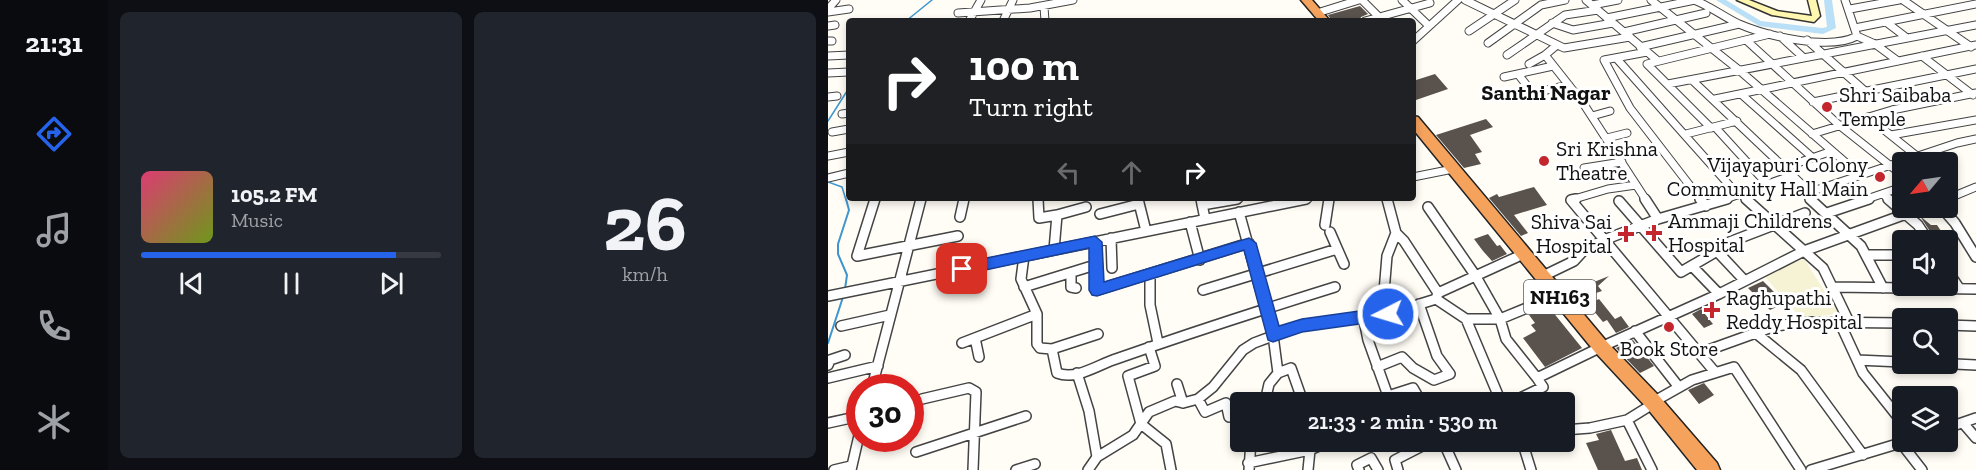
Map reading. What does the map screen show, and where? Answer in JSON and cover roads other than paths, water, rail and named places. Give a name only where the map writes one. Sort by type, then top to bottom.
[{"type":"highway","points":[[1296,0],[1319,18]]},
{"type":"highway","points":[[1306,0],[1319,18]]},
{"type":"highway","name":"NH163","points":[[1416,124],[1551,298],[1710,470]]},
{"type":"highway","name":"NH163","points":[[1416,133],[1543,276],[1598,349]]},
{"type":"highway","name":"NH163","points":[[1650,404],[1698,470]]},
{"type":"street","points":[[828,10],[836,0]]},
{"type":"street","points":[[971,18],[981,0]]},
{"type":"street","points":[[1004,18],[1013,0]]},
{"type":"street","points":[[958,13],[1044,7],[1073,0]]},
{"type":"street","points":[[1319,18],[1335,8],[1360,0],[1379,17]]},
{"type":"street","points":[[1402,0],[1428,25]]},
{"type":"street","points":[[1416,38],[1458,0]]},
{"type":"street","points":[[1465,0],[1564,48],[1630,37]]},
{"type":"street","points":[[1469,31],[1515,0]]},
{"type":"street","points":[[1488,43],[1541,5],[1565,0]]},
{"type":"street","points":[[1586,0],[1658,61]]},
{"type":"street","points":[[1507,56],[1534,34],[1564,15],[1618,0]]},
{"type":"street","points":[[1651,0],[1739,70],[1860,175]]},
{"type":"street","points":[[1552,23],[1573,30],[1660,6],[1694,0],[1723,13],[1739,24],[1770,34],[1807,40],[1849,41],[1857,36]]},
{"type":"street","points":[[1742,0],[1764,10],[1810,20],[1816,18],[1812,0]]},
{"type":"street","points":[[1748,0],[1765,8],[1808,17],[1810,14],[1807,0]]},
{"type":"street","points":[[1845,0],[1850,9],[1857,36]]},
{"type":"street","points":[[1850,9],[1901,0],[1974,47]]},
{"type":"street","points":[[1376,18],[1428,2],[1441,13]]},
{"type":"street","points":[[1855,27],[1976,4]]},
{"type":"street","points":[[1044,7],[1045,18]]},
{"type":"street","points":[[828,10],[849,9]]},
{"type":"street","points":[[1624,32],[1706,13]]},
{"type":"street","points":[[1886,22],[1907,38]]},
{"type":"street","points":[[1706,206],[1630,108],[1604,60],[1617,59],[1693,33],[1739,24]]},
{"type":"street","points":[[1668,84],[1976,25]]},
{"type":"street","points":[[1767,184],[1713,127],[1647,64],[1770,34]]},
{"type":"street","points":[[1779,35],[1804,58]]},
{"type":"street","points":[[1857,36],[1875,44],[1898,61]]},
{"type":"street","points":[[1746,40],[1839,125],[1890,165]]},
{"type":"street","points":[[1807,40],[1866,92]]},
{"type":"street","points":[[1530,64],[1557,45]]},
{"type":"street","points":[[1714,99],[1974,47]]},
{"type":"street","points":[[828,56],[846,55]]},
{"type":"street","points":[[1545,55],[1592,116],[1658,219]]},
{"type":"street","points":[[1922,56],[1975,95]]},
{"type":"street","points":[[1617,59],[1739,194],[1823,268],[1834,287],[1863,373],[1892,409]]},
{"type":"street","points":[[1504,77],[1553,66]]},
{"type":"street","points":[[1813,102],[1976,69]]},
{"type":"street","points":[[828,73],[846,72]]},
{"type":"street","points":[[1518,74],[1528,87]]},
{"type":"street","points":[[1614,76],[1631,75]]},
{"type":"street","points":[[1692,80],[1810,192]]},
{"type":"street","points":[[1542,91],[1569,85]]},
{"type":"street","points":[[1741,94],[1812,158]]},
{"type":"street","points":[[1812,134],[1868,117],[1975,95]]},
{"type":"street","points":[[828,97],[837,96]]},
{"type":"street","points":[[1592,116],[1610,111]]},
{"type":"street","points":[[1868,117],[1912,152]]},
{"type":"street","points":[[1891,135],[1976,120]]},
{"type":"street","points":[[1686,134],[1737,121]]},
{"type":"street","points":[[832,132],[846,130]]},
{"type":"street","points":[[1607,138],[1627,133]]},
{"type":"street","points":[[1934,152],[1976,139]]},
{"type":"street","points":[[1786,167],[1832,151]]},
{"type":"street","points":[[828,156],[846,153]]},
{"type":"street","points":[[1584,168],[1622,162]]},
{"type":"street","points":[[1810,192],[1890,165]]},
{"type":"street","points":[[1416,176],[1448,170]]},
{"type":"street","points":[[828,178],[846,175]]},
{"type":"street","points":[[1543,276],[1574,261],[1585,249],[1604,240],[1658,219],[1706,206],[1793,175]]},
{"type":"street","points":[[1636,185],[1608,189],[1570,200],[1714,371]]},
{"type":"street","points":[[1958,194],[1976,187]]},
{"type":"street","points":[[1827,213],[1892,191]]},
{"type":"street","points":[[1810,192],[1808,196],[1810,199],[1849,234],[1866,255],[1883,288]]},
{"type":"street","points":[[1883,194],[1892,201]]},
{"type":"street","points":[[874,201],[857,256],[958,236]]},
{"type":"street","points":[[876,374],[920,201]]},
{"type":"street","points":[[960,217],[963,201]]},
{"type":"street","points":[[1038,201],[1038,218],[1086,207]]},
{"type":"street","points":[[1100,214],[1139,201],[1146,231]]},
{"type":"street","points":[[833,295],[1283,201]]},
{"type":"street","points":[[1329,201],[1327,228],[1344,264]]},
{"type":"street","points":[[1388,201],[1396,233],[1404,241],[1437,296],[1467,319],[1497,392]]},
{"type":"street","points":[[1619,201],[1681,272],[1718,251]]},
{"type":"street","points":[[1202,202],[1205,219]]},
{"type":"street","points":[[1428,207],[1475,275],[1500,319],[1506,339],[1543,387],[1533,392]]},
{"type":"street","points":[[1239,212],[1273,335],[1278,374]]},
{"type":"street","points":[[1744,280],[1714,248],[1805,213]]},
{"type":"street","points":[[1054,250],[1057,215]]},
{"type":"street","points":[[1537,378],[1669,315],[1719,294],[1804,251],[1892,218]]},
{"type":"street","points":[[1911,218],[1921,230]]},
{"type":"street","points":[[1951,218],[1976,258]]},
{"type":"street","points":[[1190,222],[1200,260]]},
{"type":"street","points":[[1396,233],[1387,256],[1384,292],[1388,314],[1398,333]]},
{"type":"street","points":[[1111,238],[1112,268]]},
{"type":"street","points":[[1095,242],[1097,290],[1249,243]]},
{"type":"street","points":[[1203,290],[1337,249]]},
{"type":"street","points":[[1866,255],[1892,255]]},
{"type":"street","points":[[1024,256],[1021,271],[1024,287],[1031,298],[1036,314],[1037,344],[1040,348],[1052,349],[1098,334]]},
{"type":"street","points":[[1088,470],[1097,458],[1128,439],[1149,412],[1175,401],[1183,403],[1198,399],[1213,387],[1243,350],[1273,335],[1302,325],[1363,315],[1388,314],[1419,304],[1475,275],[1517,257]]},
{"type":"street","points":[[1024,287],[1095,265]]},
{"type":"street","points":[[1692,266],[1719,294]]},
{"type":"street","points":[[1071,273],[1071,287],[1076,288]]},
{"type":"street","points":[[1150,275],[1155,366],[1128,376],[1141,424],[1166,444],[1171,470]]},
{"type":"street","points":[[1052,349],[1057,372],[1062,375],[1077,373],[1154,345],[1335,287]]},
{"type":"street","points":[[1834,287],[1976,289]]},
{"type":"street","points":[[1467,319],[1500,319],[1551,298]]},
{"type":"street","points":[[1377,367],[1402,357],[1413,368],[1434,380],[1450,374],[1437,356],[1419,304]]},
{"type":"street","points":[[962,344],[1036,314]]},
{"type":"street","points":[[841,326],[890,315]]},
{"type":"street","points":[[1363,315],[1382,392]]},
{"type":"street","points":[[1700,352],[1775,326],[1807,322],[1892,323]]},
{"type":"street","points":[[1958,325],[1976,326]]},
{"type":"street","points":[[1635,332],[1678,386]]},
{"type":"street","points":[[1757,334],[1801,370],[1863,455]]},
{"type":"street","points":[[975,338],[979,357]]},
{"type":"street","points":[[828,365],[830,360],[845,355]]},
{"type":"street","points":[[1857,360],[1892,362]]},
{"type":"street","points":[[1958,364],[1976,365]]},
{"type":"street","points":[[828,378],[878,366]]},
{"type":"street","points":[[1575,429],[1627,420],[1678,386],[1714,371],[1734,367],[1801,470]]},
{"type":"street","points":[[1267,392],[1269,384],[1278,374],[1292,368],[1299,392]]},
{"type":"street","points":[[1077,373],[1089,411],[1097,458]]},
{"type":"street","points":[[1177,384],[1183,403]]},
{"type":"street","points":[[1402,392],[1413,388],[1415,392]]},
{"type":"street","points":[[924,399],[963,389],[972,389],[976,392],[973,470]]},
{"type":"street","points":[[1198,399],[1205,411],[1226,403],[1230,417]]},
{"type":"street","points":[[924,449],[1026,416]]},
{"type":"street","points":[[1958,425],[1976,418]]},
{"type":"street","points":[[828,423],[846,419]]},
{"type":"street","points":[[1627,420],[1652,470]]},
{"type":"street","points":[[1963,423],[1976,438]]},
{"type":"street","points":[[1811,470],[1830,468],[1892,446]]},
{"type":"street","points":[[834,470],[851,468],[855,452]]},
{"type":"street","points":[[1249,467],[1253,452]]},
{"type":"street","points":[[1249,467],[1303,452]]},
{"type":"street","points":[[1308,470],[1310,452]]},
{"type":"street","points":[[1398,470],[1395,460],[1411,452]]},
{"type":"street","points":[[1448,452],[1456,470]]},
{"type":"street","points":[[1525,452],[1531,470]]},
{"type":"street","points":[[1910,452],[1922,470]]},
{"type":"street","points":[[1359,470],[1357,465],[1371,458],[1378,470]]},
{"type":"street","points":[[1016,470],[1035,464]]},
{"type":"waterway","points":[[910,18],[932,0]]},
{"type":"waterway","points":[[1720,0],[1759,23],[1823,31],[1832,28],[1828,0]]},
{"type":"waterway","points":[[828,121],[846,93]]},
{"type":"waterway","points":[[828,182],[842,187],[846,200]]},
{"type":"waterway","points":[[845,289],[847,275],[838,254],[838,244],[849,210],[847,201]]},
{"type":"waterway","points":[[828,343],[843,297]]},
{"type":"place","name":"Shri Saibaba Temple","points":[[1827,107]]},
{"type":"place","name":"Sri Krishna Theatre","points":[[1544,161]]},
{"type":"place","name":"Vijayapuri Colony Community Hall Main","points":[[1880,177]]},
{"type":"place","name":"Ammaji Childrens Hospital","points":[[1654,233]]},
{"type":"place","name":"Shiva Sai Hospital","points":[[1626,234]]},
{"type":"place","name":"Raghupathi Reddy Hospital","points":[[1712,310]]},
{"type":"place","name":"Book Store","points":[[1669,327]]},
{"type":"district","name":"Santhi Nagar","points":[[1546,92]]}]
